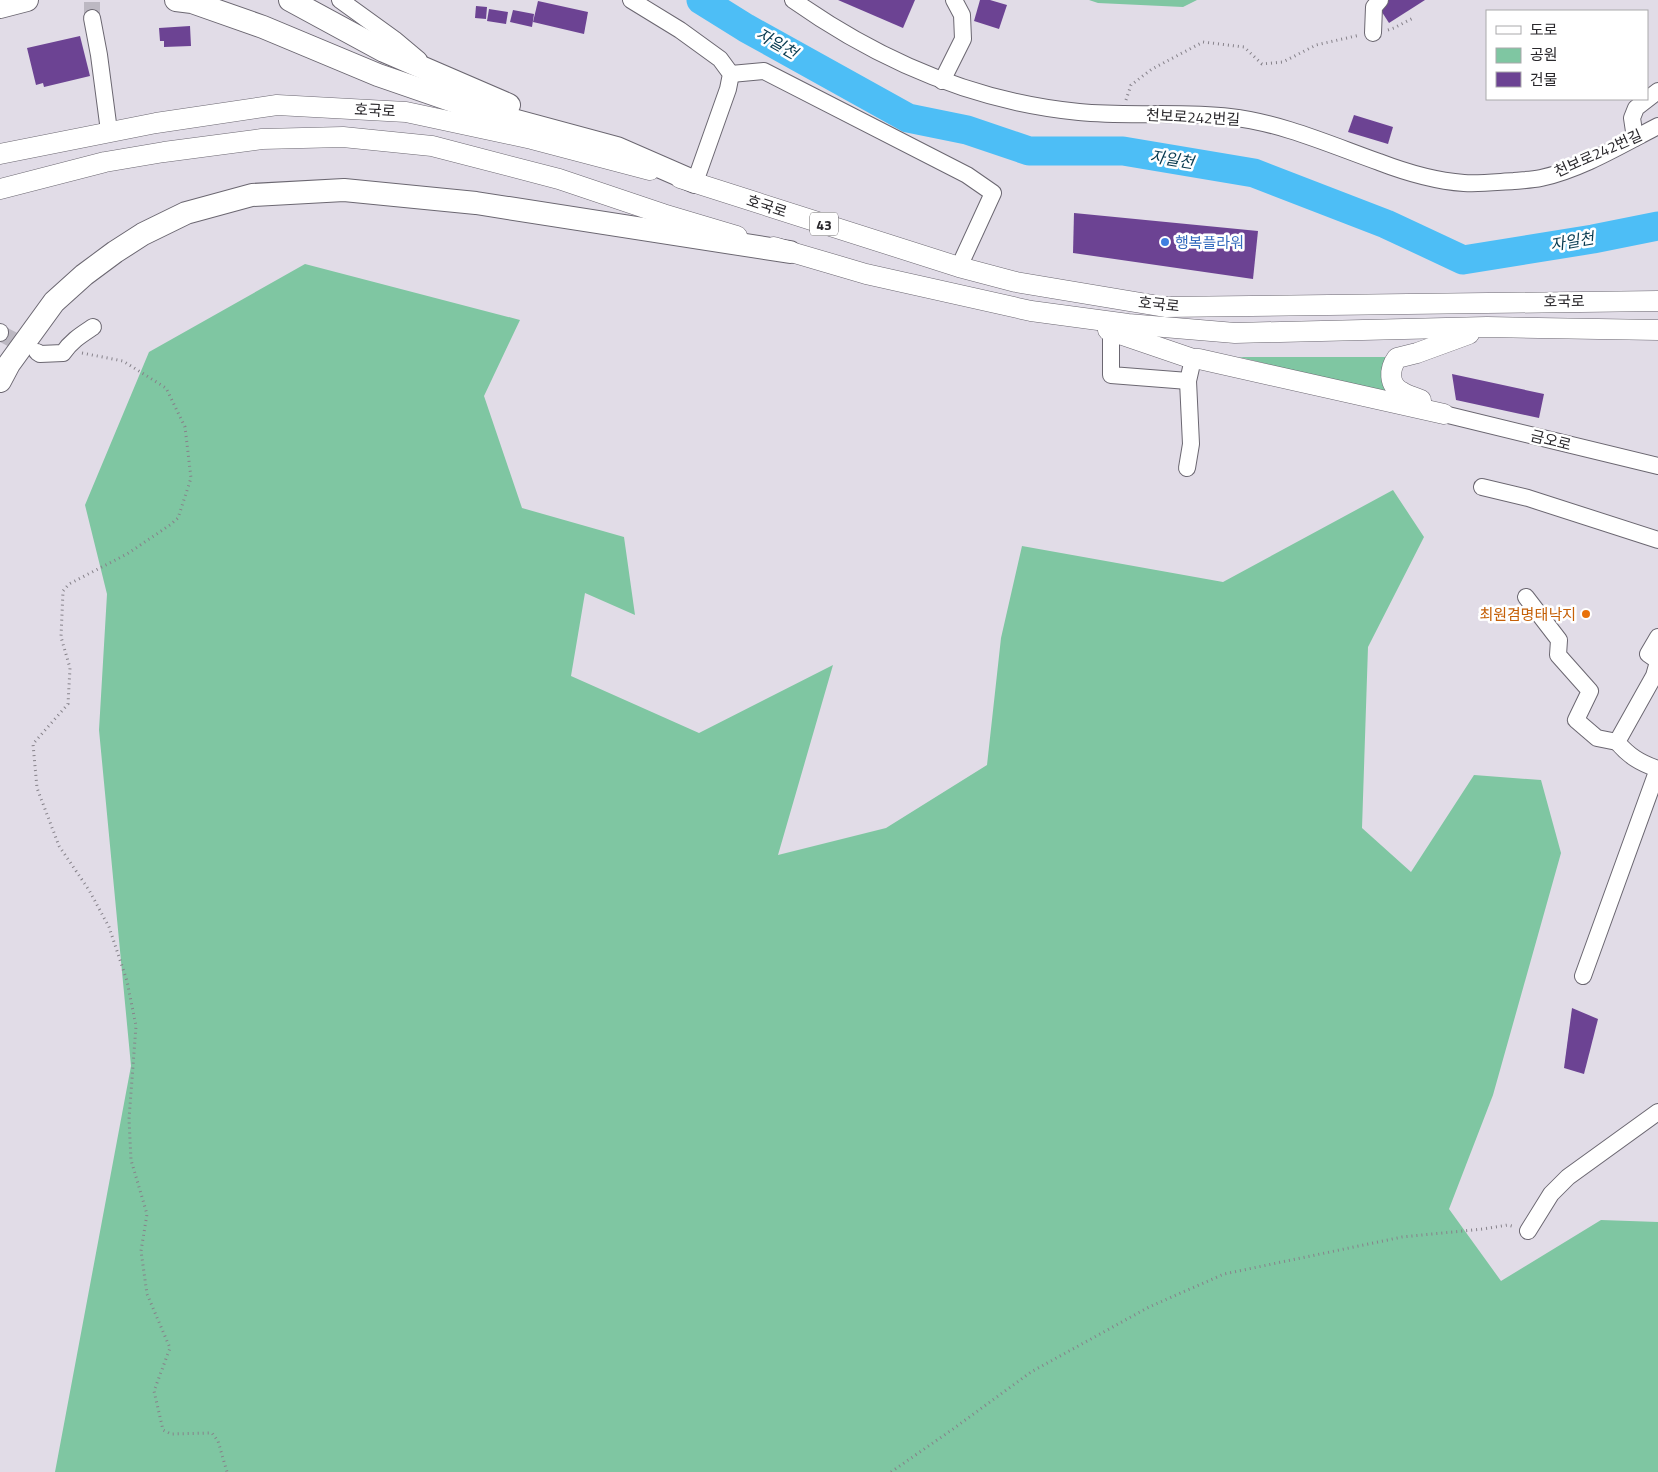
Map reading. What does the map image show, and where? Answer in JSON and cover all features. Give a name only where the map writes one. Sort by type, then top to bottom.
[{"type":"highway","points":[[176,0],[192,2],[263,27],[378,75],[494,115],[617,148]]},
{"type":"highway","points":[[290,0],[384,51],[695,182]]},
{"type":"highway","points":[[0,381],[15,356],[54,302],[84,275],[115,252],[143,234],[186,212],[252,195],[344,190],[467,202],[635,226],[790,252]]},
{"type":"main road","name":"호국로","points":[[0,154],[156,123],[278,105],[406,112],[532,139],[695,182],[959,267],[1016,282],[1165,307],[1658,301]]},
{"type":"main road","name":"호국로","points":[[0,189],[105,162],[164,152],[262,139],[342,137],[432,146],[559,179],[663,214],[866,274],[1030,311],[1128,324],[1234,333],[1487,327],[1658,330]]},
{"type":"main road","points":[[1030,311],[1111,331],[1193,359],[1444,414]]},
{"type":"main road","points":[[1444,414],[1431,405],[1398,389],[1392,381],[1392,366],[1398,358],[1417,353],[1487,327]]},
{"type":"street","points":[[340,0],[394,39],[434,73]]},
{"type":"street","points":[[631,0],[680,30],[720,59],[731,74],[728,89],[695,182]]},
{"type":"street","name":"천보로242번길","points":[[792,0],[867,46],[904,65],[942,81],[1001,99],[1081,113],[1176,114],[1231,117],[1294,131],[1383,164],[1426,176],[1463,183],[1540,178],[1574,167],[1658,126]]},
{"type":"street","points":[[942,81],[963,38],[962,14],[954,0]]},
{"type":"street","points":[[1373,32],[1374,7],[1380,0]]},
{"type":"street","points":[[92,18],[100,55],[109,132]]},
{"type":"street","points":[[731,74],[764,71],[967,174],[993,194],[959,267]]},
{"type":"street","points":[[1648,99],[1658,91]]},
{"type":"street","points":[[1635,138],[1632,118],[1636,108],[1646,100]]},
{"type":"street","points":[[37,352],[40,354],[63,353],[77,337],[93,327]]},
{"type":"street","points":[[1111,331],[1111,375],[1188,381]]},
{"type":"street","points":[[1186,468],[1191,444],[1188,381],[1193,359]]},
{"type":"street","name":"금오로","points":[[1444,414],[1658,466]]},
{"type":"street","points":[[1482,487],[1528,498],[1658,540]]},
{"type":"street","points":[[1526,597],[1559,640],[1558,655],[1590,691],[1576,720],[1597,738],[1617,742],[1628,754],[1642,764],[1658,769],[1583,976]]},
{"type":"street","points":[[1617,742],[1654,676],[1658,662],[1648,654],[1658,637]]},
{"type":"street","points":[[1528,1231],[1551,1194],[1568,1177],[1658,1112]]},
{"type":"path","points":[[1120,114],[1131,85],[1152,69],[1203,42],[1244,47],[1262,64],[1283,62],[1316,46],[1394,28],[1413,18]]},
{"type":"path","points":[[63,353],[79,353],[123,361],[166,388],[184,427],[186,436],[192,478],[178,518],[127,554],[69,584],[63,591],[61,637],[70,668],[68,704],[34,744],[37,788],[59,846],[89,890],[109,927],[127,981],[136,1026],[129,1119],[131,1160],[147,1214],[141,1251],[147,1294],[170,1348],[154,1391],[163,1430],[171,1434],[212,1433],[218,1441],[227,1472]]},
{"type":"path","points":[[891,1472],[953,1430],[1031,1372],[1149,1307],[1224,1274],[1402,1237],[1483,1229],[1508,1224],[1528,1231]]},
{"type":"green space","points":[[1089,0],[1197,0],[1183,7],[1098,3]]},
{"type":"green space","points":[[305,264],[520,320],[484,396],[522,508],[624,537],[635,615],[585,593],[571,676],[699,733],[833,665],[778,855],[886,828],[987,765],[1001,638],[1022,546],[1223,582],[1393,490],[1424,537],[1368,647],[1362,828],[1411,872],[1474,775],[1541,780],[1561,853],[1493,1095],[1449,1209],[1501,1281],[1601,1220],[1658,1222],[1658,1472],[55,1472],[131,1066],[99,730],[107,594],[85,505],[149,352]]},
{"type":"green space","points":[[1239,357],[1388,357],[1389,393],[1386,394]]},
{"type":"building","points":[[838,0],[915,0],[903,28]]},
{"type":"building","points":[[980,0],[990,0],[1007,5],[999,29],[974,21]]},
{"type":"building","points":[[1388,0],[1425,0],[1389,23],[1378,6]]},
{"type":"building","points":[[538,1],[588,12],[584,34],[533,22]]},
{"type":"building","points":[[476,6],[487,7],[486,19],[475,18]]},
{"type":"building","points":[[489,9],[508,12],[506,24],[487,21]]},
{"type":"building","points":[[513,10],[534,14],[532,27],[510,22]]},
{"type":"building","points":[[190,26],[191,46],[164,47],[164,41],[160,41],[159,28]]},
{"type":"building","points":[[80,36],[90,76],[44,87],[43,83],[36,85],[27,48]]},
{"type":"building","points":[[1354,115],[1393,127],[1388,144],[1348,132]]},
{"type":"building","name":"행복플라워","points":[[1074,213],[1258,231],[1253,279],[1073,253]]},
{"type":"building","points":[[1452,374],[1544,394],[1539,418],[1456,400]]},
{"type":"building","points":[[1572,1008],[1598,1019],[1584,1074],[1564,1068]]},
{"type":"waterway","name":"자일천","points":[[701,0],[746,28],[908,118],[967,130],[1029,151],[1123,151],[1254,173],[1386,224],[1463,260],[1593,239],[1658,226]]},
{"type":"tunnel","points":[[92,0],[92,18]]},
{"type":"tunnel","points":[[0,333],[33,350]]},
{"type":"place","name":"행복플라워","points":[[1165,242]]},
{"type":"place","name":"최원겸명태낙지","points":[[1586,614]]}]
